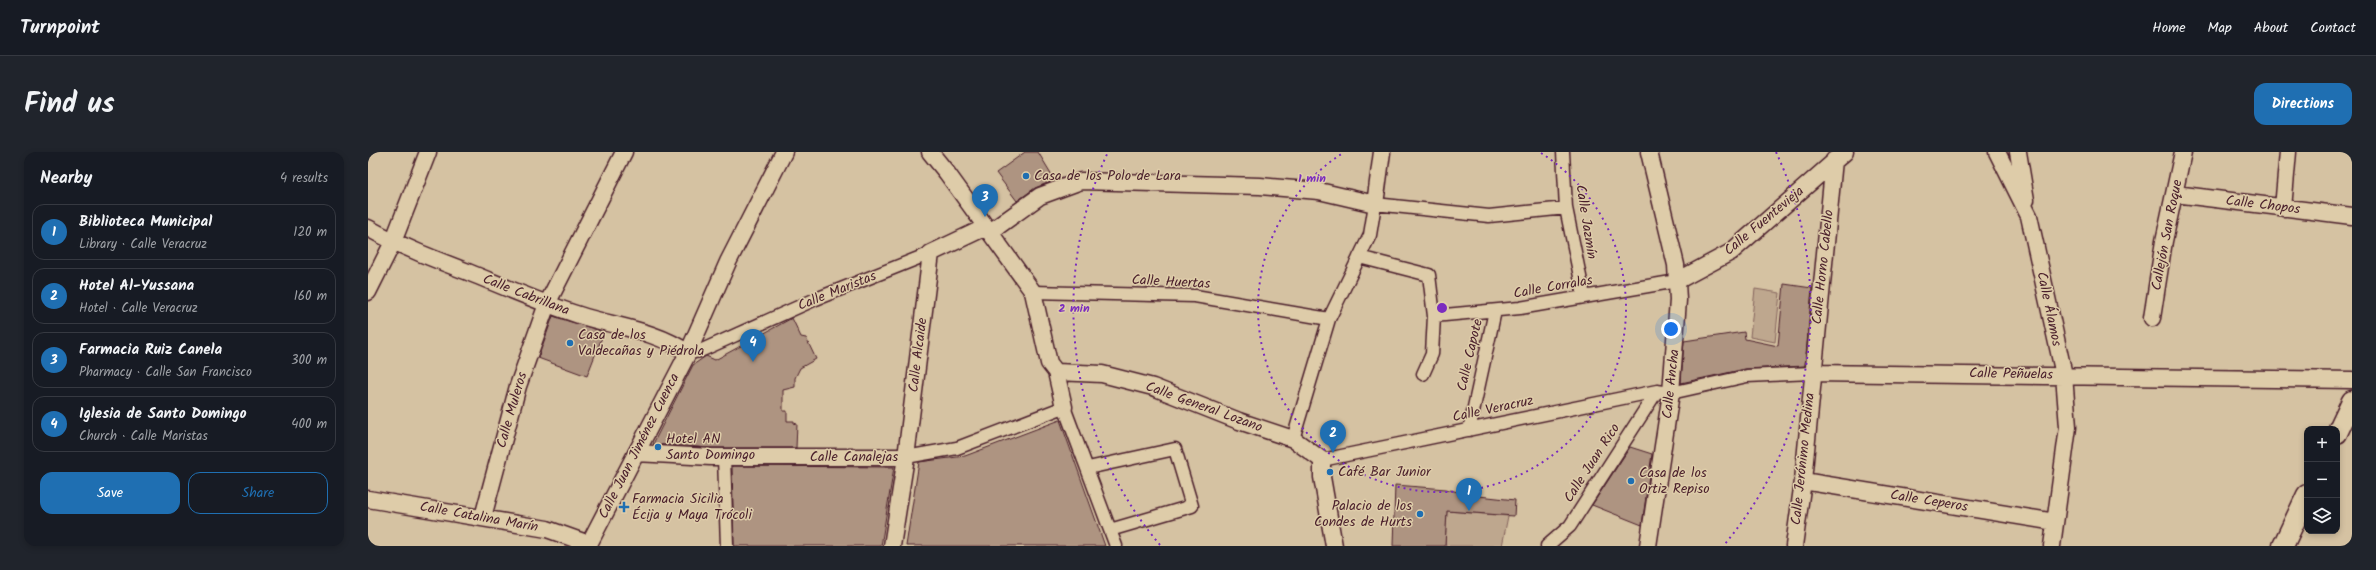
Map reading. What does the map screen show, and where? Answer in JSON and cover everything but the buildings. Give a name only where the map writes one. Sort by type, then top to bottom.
[{"type":"street","points":[[368,292],[393,242],[428,152]]},
{"type":"street","name":"Calle Muleros","points":[[483,517],[518,386],[547,304],[624,152]]},
{"type":"street","name":"Calle Juan Jiménez Cuenca","points":[[588,545],[688,353],[728,262],[784,152]]},
{"type":"street","points":[[930,152],[1033,292],[1049,363],[1056,372],[1064,407],[1116,546]]},
{"type":"street","points":[[1294,439],[1328,320],[1370,235],[1382,152]]},
{"type":"street","name":"Calle Jazmín","points":[[1563,152],[1566,208],[1584,296]]},
{"type":"street","name":"Calle Ancha","points":[[1648,546],[1664,392],[1678,300],[1676,265],[1649,152]]},
{"type":"street","name":"Calle Álamos","points":[[1997,152],[2029,216]]},
{"type":"street","name":"Calle Álamos","points":[[2018,152],[2029,216],[2064,375],[2068,427],[2052,546]]},
{"type":"street","name":"Callejón San Roque","points":[[2152,318],[2164,241],[2183,152]]},
{"type":"street","points":[[2283,208],[2288,152]]},
{"type":"street","name":"Calle Fuentevieja","points":[[1677,281],[1731,252],[1839,156]]},
{"type":"street","name":"Calle Horno Cabello","points":[[1812,373],[1839,156]]},
{"type":"street","name":"Calle Maristas","points":[[688,353],[700,351],[816,299],[988,229],[1040,196],[1081,181],[1260,186],[1319,191],[1375,204]]},
{"type":"street","name":"Calle Chopos","points":[[2174,194],[2352,216]]},
{"type":"street","points":[[1375,204],[1489,216],[1566,208]]},
{"type":"street","name":"Calle Cabrillana","points":[[368,228],[393,242],[547,304],[581,316],[650,334],[677,346],[688,353]]},
{"type":"street","name":"Calle Alcaide","points":[[892,546],[906,457],[931,253]]},
{"type":"street","points":[[1359,257],[1429,275],[1434,316],[1432,354],[1423,374]]},
{"type":"street","name":"Calle Corralas","points":[[1434,316],[1520,308],[1677,281]]},
{"type":"street","name":"Calle Huertas","points":[[1033,292],[1195,296],[1328,320]]},
{"type":"street","name":"Calle Capote","points":[[1469,430],[1495,310]]},
{"type":"street","name":"Calle General Lozano","points":[[1056,372],[1115,377],[1171,393],[1239,421],[1294,439],[1322,460]]},
{"type":"street","name":"Calle Peñuelas","points":[[1664,392],[1747,376],[1812,373],[2064,375],[2352,380]]},
{"type":"street","name":"Calle Jerónimo Medina","points":[[1794,546],[1803,481],[1812,373]]},
{"type":"street","name":"Calle Veracruz","points":[[1322,460],[1664,392]]},
{"type":"street","name":"Calle Juan Rico","points":[[1547,546],[1570,526],[1664,392]]},
{"type":"street","points":[[2340,426],[2352,401]]},
{"type":"street","name":"Calle Canalejas","points":[[636,453],[724,457],[906,457],[957,448],[1064,407]]},
{"type":"street","points":[[1088,468],[1175,449],[1192,506],[1110,530]]},
{"type":"street","points":[[724,457],[727,546]]},
{"type":"street","points":[[1322,460],[1322,477],[1334,546]]},
{"type":"street","name":"Calle Ceperos","points":[[1803,481],[2055,522]]},
{"type":"street","name":"Calle Catalina Marín","points":[[368,498],[547,529],[588,545]]},
{"type":"street","points":[[2282,546],[2306,498]]},
{"type":"shaded area","points":[[1755,289],[1780,293],[1775,342],[1750,337]]},
{"type":"shaded area","points":[[1447,511],[1508,516],[1502,546],[1445,546]]},
{"type":"place","name":"Casa de los Polo de Lara","points":[[1026,176]]},
{"type":"place","name":"Farmacia Ruiz Canela","points":[[985,217]]},
{"type":"place","name":"Casa de los Valdecañas y Piédrola","points":[[570,343]]},
{"type":"place","name":"Iglesia de Santo Domingo","points":[[753,362]]},
{"type":"place","name":"Hotel AN Santo Domingo","points":[[658,447]]},
{"type":"place","name":"Hotel Al-Yussana","points":[[1333,453]]},
{"type":"place","name":"Café Bar Junior","points":[[1330,472]]},
{"type":"place","name":"Casa de los Ortiz Repiso","points":[[1631,481]]},
{"type":"place","name":"Farmacia Sicilia Écija y Maya Trócoli","points":[[624,507]]},
{"type":"place","name":"Biblioteca Municipal","points":[[1469,511]]},
{"type":"place","name":"Palacio de los Condes de Hurts","points":[[1420,514]]}]
